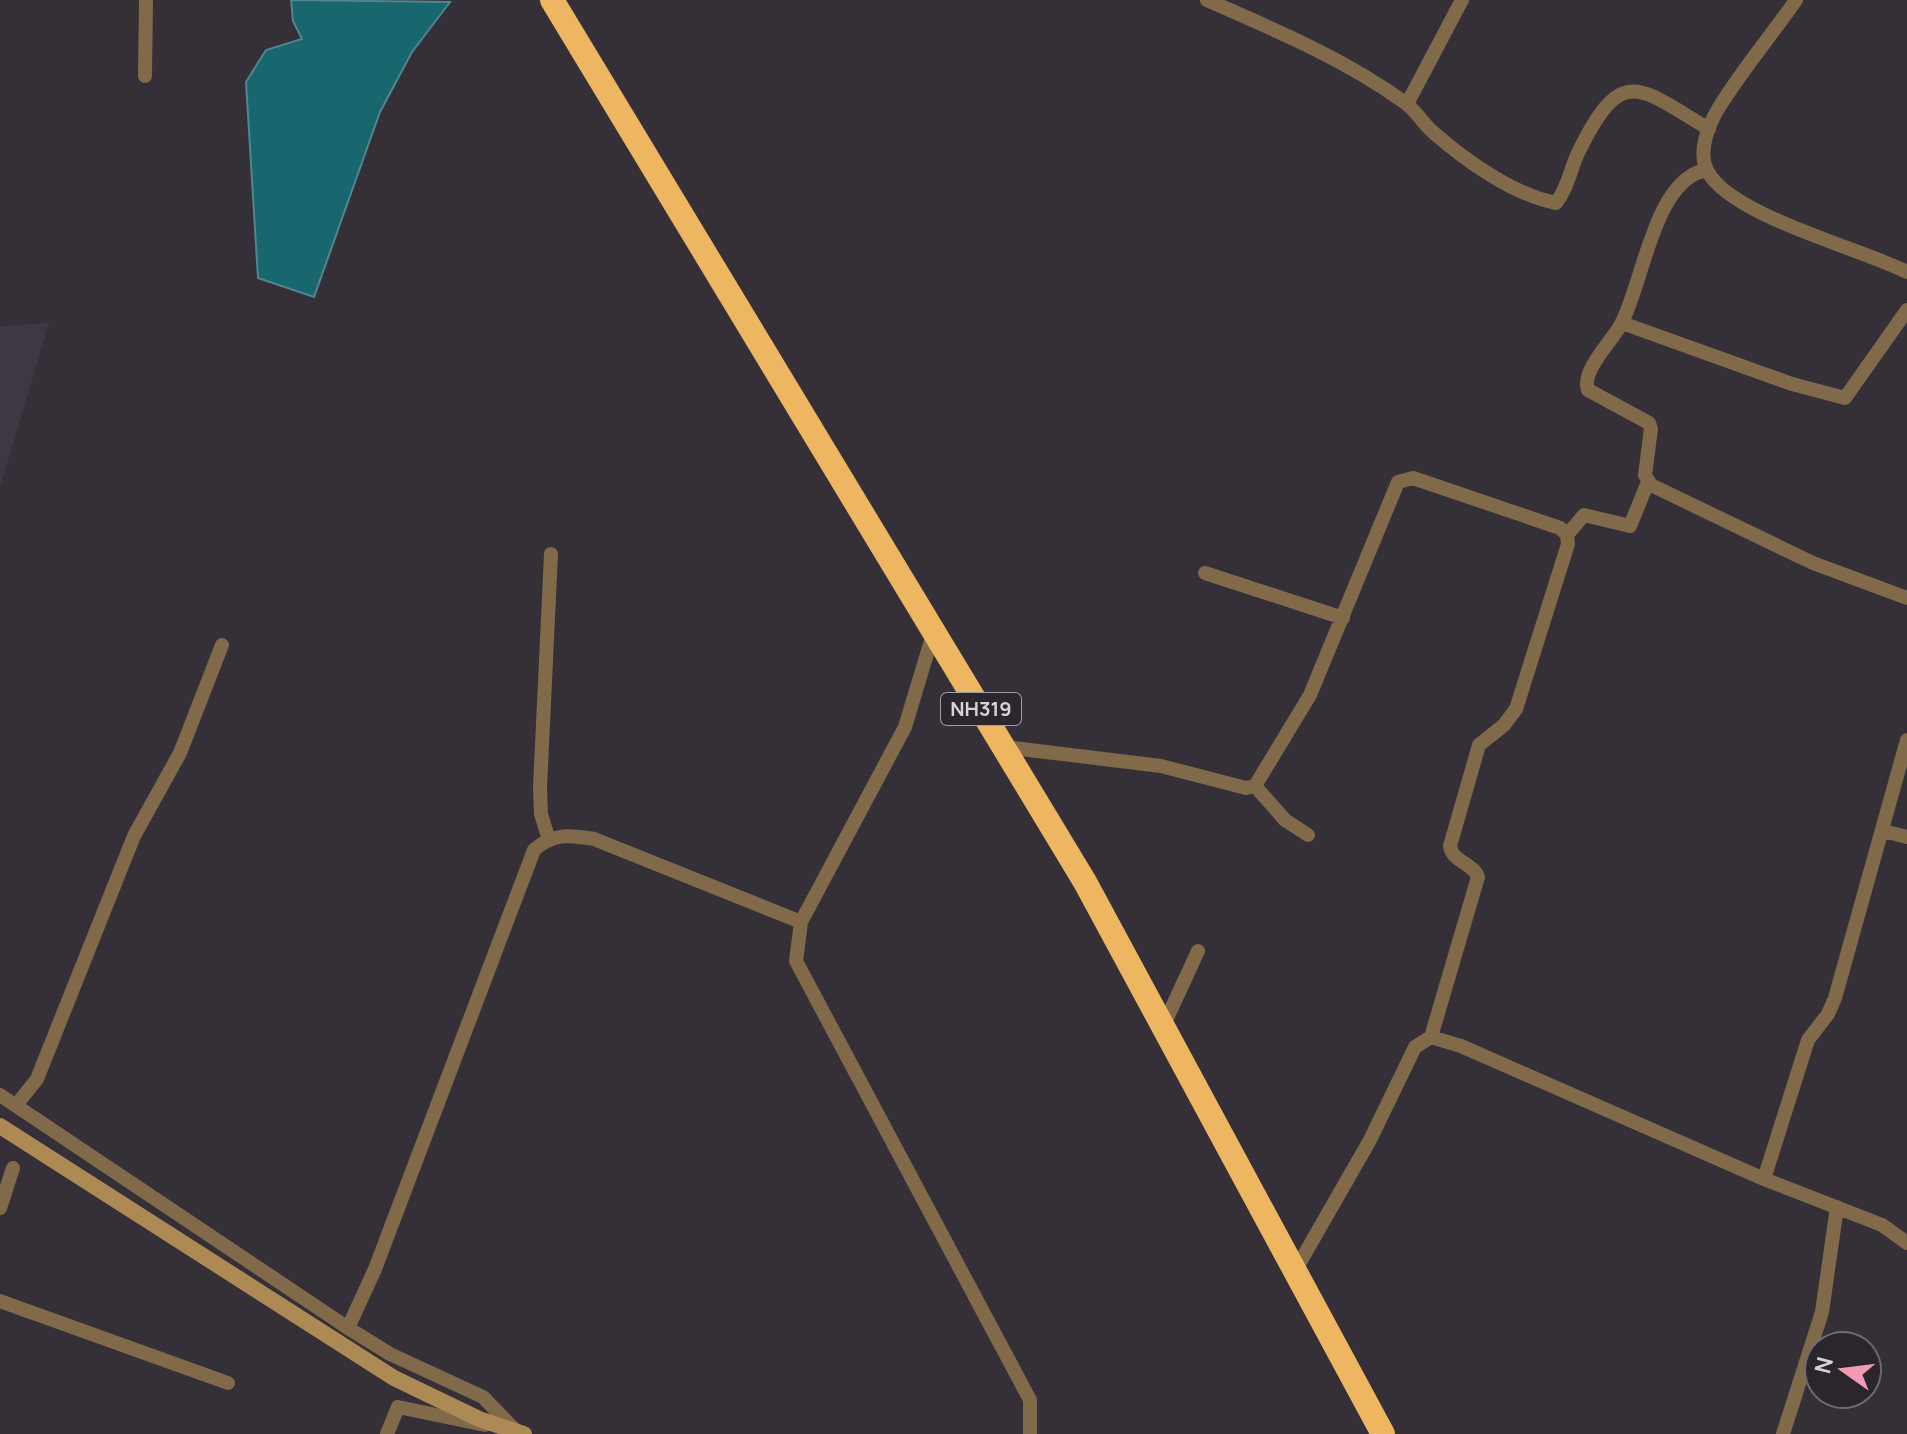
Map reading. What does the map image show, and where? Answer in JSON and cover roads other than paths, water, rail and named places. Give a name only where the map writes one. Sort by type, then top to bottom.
[{"type":"highway","name":"NH319","points":[[552,0],[1085,882],[1383,1434]]},
{"type":"street","points":[[145,76],[146,0]]},
{"type":"street","points":[[1207,0],[1332,56],[1407,104],[1432,132],[1465,157],[1538,200],[1556,203],[1563,195],[1578,153],[1609,103],[1623,90],[1639,90],[1652,95],[1709,129]]},
{"type":"street","points":[[1407,104],[1462,0]]},
{"type":"street","points":[[1796,0],[1718,110],[1703,153],[1706,170],[1717,185],[1791,226],[1907,272]]},
{"type":"street","points":[[1706,170],[1685,179],[1670,199],[1645,253],[1622,323],[1586,383],[1588,390],[1649,423],[1651,429],[1645,475],[1648,482],[1813,563],[1907,598]]},
{"type":"street","points":[[1622,323],[1804,388],[1845,398],[1901,327],[1907,310]]},
{"type":"street","points":[[1005,747],[1161,766],[1246,788],[1255,786],[1263,778],[1310,695],[1398,482],[1406,478],[1560,528],[1567,535],[1568,544],[1516,709],[1504,725],[1479,745],[1450,846],[1454,856],[1476,871],[1478,877],[1431,1037],[1415,1047],[1370,1140],[1295,1271]]},
{"type":"street","points":[[1567,535],[1584,515],[1630,526],[1648,482]]},
{"type":"street","points":[[548,837],[541,814],[540,788],[551,554]]},
{"type":"street","points":[[1205,573],[1343,618]]},
{"type":"street","points":[[933,634],[905,727],[801,922],[796,961],[1030,1400],[1030,1434]]},
{"type":"street","points":[[17,1104],[37,1079],[134,836],[180,753],[222,645]]},
{"type":"street","points":[[1764,1179],[1808,1040],[1828,1014],[1835,998],[1907,740]]},
{"type":"street","points":[[1255,786],[1285,820],[1308,835]]},
{"type":"street","points":[[1883,831],[1907,837]]},
{"type":"street","points":[[348,1328],[380,1254],[534,850],[548,837],[571,835],[594,839],[801,922]]},
{"type":"street","points":[[1162,1029],[1198,951]]},
{"type":"street","points":[[1431,1037],[1461,1046],[1764,1179],[1882,1225],[1907,1243]]},
{"type":"street","points":[[0,1095],[348,1328],[390,1354],[483,1397],[515,1432]]},
{"type":"street","points":[[0,1126],[394,1378],[456,1409],[515,1432]]},
{"type":"street","points":[[0,1208],[13,1168]]},
{"type":"street","points":[[1783,1434],[1822,1312],[1837,1207]]},
{"type":"street","points":[[0,1301],[228,1383]]},
{"type":"street","points":[[387,1434],[398,1407],[515,1432]]},
{"type":"water","points":[[291,0],[450,2],[412,52],[380,112],[314,297],[258,278],[246,82],[266,50],[302,39],[293,21]]}]
